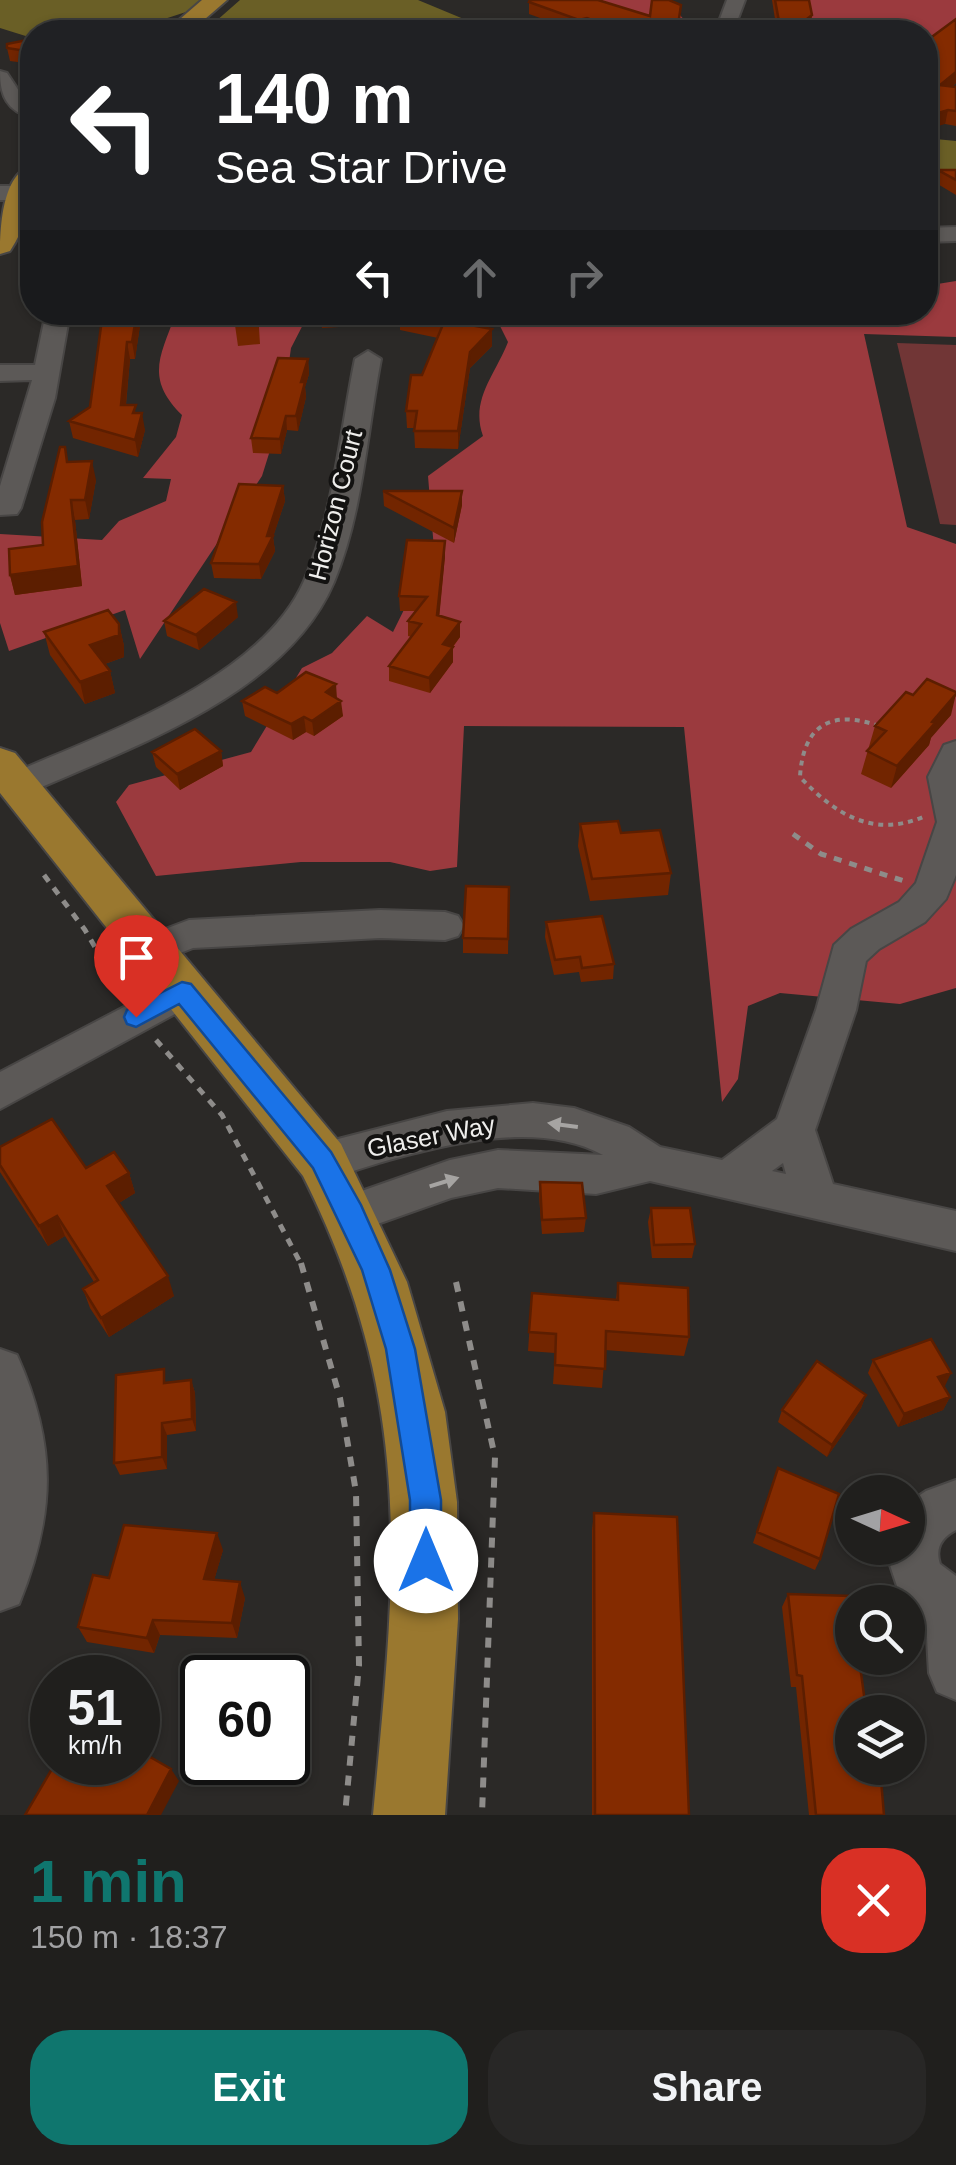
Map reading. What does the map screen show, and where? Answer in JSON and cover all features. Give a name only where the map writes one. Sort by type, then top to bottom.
[{"type":"main road","points":[[191,20],[216,0]]},
{"type":"main road","points":[[0,245],[18,187]]},
{"type":"main road","points":[[8,774],[337,1187],[376,1270],[401,1349],[426,1500],[426,1592],[409,1815]]},
{"type":"street","points":[[0,78],[20,105]]},
{"type":"street","points":[[7,508],[47,372],[56,325]]},
{"type":"street","name":"Horizon Court","points":[[8,774],[194,701],[262,656],[289,626],[318,586],[368,359]]},
{"type":"street","points":[[0,373],[47,372]]},
{"type":"street","points":[[727,1181],[794,1130],[836,1010],[848,955],[866,939],[912,912],[932,889],[952,813],[948,762],[956,753]]},
{"type":"street","points":[[0,1092],[136,1017],[189,934],[380,924],[445,926]]},
{"type":"street","name":"Glaser Way","points":[[337,1187],[442,1130],[499,1121],[552,1123],[598,1131],[625,1142],[650,1163]]},
{"type":"street","points":[[794,1130],[816,1203]]},
{"type":"street","name":"Glaser Way","points":[[337,1187],[450,1179],[498,1168],[596,1176],[650,1163],[816,1203],[956,1230]]},
{"type":"street","points":[[0,1371],[17,1412],[24,1458],[22,1509],[12,1558],[0,1585]]},
{"type":"street","points":[[956,1505],[941,1508],[920,1525],[913,1557],[916,1574],[926,1588],[955,1604],[952,1625],[956,1674]]},
{"type":"path","points":[[880,726],[836,716],[822,722],[799,760],[800,777],[823,803],[865,824],[894,830],[952,813]]},
{"type":"path","points":[[793,834],[821,854],[932,889]]},
{"type":"path","points":[[34,862],[85,930],[136,1017],[222,1115],[306,1274],[340,1398],[356,1492],[359,1646],[345,1815]]},
{"type":"path","points":[[456,1282],[495,1457],[482,1815]]},
{"type":"shaded area","points":[[0,0],[201,0],[189,11],[161,20],[20,20],[20,34],[0,28]]},
{"type":"shaded area","points":[[240,0],[418,0],[466,20],[217,20]]},
{"type":"shaded area","points":[[562,0],[667,0],[684,20],[546,20],[573,11]]},
{"type":"shaded area","points":[[795,0],[956,0],[956,35],[938,51],[938,20],[796,20]]},
{"type":"shaded area","points":[[938,139],[956,141],[956,170],[938,169]]},
{"type":"shaded area","points":[[956,281],[956,337],[864,334],[907,527],[956,544],[956,988],[900,1004],[780,993],[748,1006],[738,1079],[722,1102],[684,727],[464,726],[457,867],[430,871],[390,862],[301,862],[156,876],[116,802],[129,785],[251,752],[302,668],[332,653],[367,616],[393,632],[434,549],[428,476],[483,436],[482,399],[508,342],[500,325],[938,325],[938,284]]},
{"type":"shaded area","points":[[172,325],[303,325],[291,348],[282,412],[262,476],[140,659],[125,610],[9,651],[0,623],[0,534],[102,540],[119,521],[166,501],[171,479],[143,478],[176,437],[182,415],[163,390],[161,355]]},
{"type":"shaded area","points":[[897,343],[956,345],[956,525],[940,524]]},
{"type":"building","points":[[598,0],[650,16],[652,0],[681,5],[679,20],[579,20],[529,2]]},
{"type":"building","points":[[775,0],[809,0],[812,15],[806,20],[779,20]]},
{"type":"building","points":[[956,19],[956,72],[940,85],[956,87],[956,111],[938,113],[938,32]]},
{"type":"building","points":[[20,41],[20,50],[7,48],[7,44]]},
{"type":"building","points":[[938,170],[956,170],[956,180]]},
{"type":"building","points":[[101,325],[135,325],[132,342],[127,342],[121,405],[136,405],[133,413],[142,413],[135,440],[69,421],[90,407]]},
{"type":"building","points":[[443,325],[492,329],[470,352],[458,431],[414,431],[417,411],[406,411],[411,375],[422,375]]},
{"type":"building","points":[[278,358],[308,359],[296,416],[286,416],[280,439],[251,438]]},
{"type":"building","points":[[60,447],[65,447],[67,462],[92,461],[85,500],[71,500],[78,566],[10,575],[9,549],[43,545],[42,522]]},
{"type":"building","points":[[239,484],[283,486],[267,536],[273,536],[259,564],[211,563]]},
{"type":"building","points":[[383,491],[462,491],[454,528]]},
{"type":"building","points":[[407,540],[445,541],[437,615],[460,622],[443,644],[453,647],[429,678],[389,666],[421,624],[408,621],[427,597],[399,596]]},
{"type":"building","points":[[204,589],[236,602],[196,635],[164,621]]},
{"type":"building","points":[[108,610],[119,624],[119,635],[90,645],[110,671],[80,682],[44,632]]},
{"type":"building","points":[[306,672],[336,684],[326,692],[341,701],[312,721],[304,717],[291,724],[242,701],[265,687],[277,693]]},
{"type":"building","points":[[927,679],[956,692],[932,722],[935,723],[897,766],[867,751],[886,731],[875,726],[906,692],[913,695]]},
{"type":"building","points":[[195,729],[221,751],[177,774],[152,752]]},
{"type":"building","points":[[618,821],[621,833],[660,830],[671,873],[592,879],[580,824]]},
{"type":"building","points":[[466,886],[509,887],[508,939],[463,938]]},
{"type":"building","points":[[602,916],[614,964],[582,968],[580,957],[555,960],[546,922]]},
{"type":"building","points":[[52,1119],[86,1168],[114,1152],[129,1173],[107,1186],[168,1276],[101,1318],[83,1289],[98,1280],[57,1216],[39,1226],[0,1165],[0,1147]]},
{"type":"building","points":[[540,1182],[582,1183],[586,1218],[542,1220]]},
{"type":"building","points":[[651,1208],[690,1208],[695,1244],[654,1245]]},
{"type":"building","points":[[618,1283],[688,1288],[689,1337],[606,1331],[605,1369],[555,1365],[556,1334],[529,1332],[532,1293],[618,1300]]},
{"type":"building","points":[[931,1339],[951,1373],[938,1377],[950,1397],[904,1414],[873,1360]]},
{"type":"building","points":[[817,1361],[866,1395],[832,1445],[782,1410]]},
{"type":"building","points":[[164,1369],[164,1383],[191,1380],[192,1419],[162,1423],[162,1457],[114,1463],[116,1375]]},
{"type":"building","points":[[778,1468],[835,1492],[835,1508],[820,1559],[757,1532]]},
{"type":"building","points":[[594,1513],[677,1517],[689,1815],[595,1815]]},
{"type":"building","points":[[124,1525],[217,1533],[204,1579],[240,1582],[232,1623],[153,1620],[147,1638],[78,1627],[93,1575],[109,1578]]},
{"type":"building","points":[[788,1594],[835,1595],[835,1675],[861,1675],[864,1695],[835,1695],[835,1785],[881,1785],[884,1815],[816,1815],[802,1676],[797,1675]]},
{"type":"building","points":[[160,1763],[171,1769],[147,1815],[25,1815],[43,1785],[160,1785]]},
{"type":"route","points":[[136,1017],[182,991],[322,1160],[352,1214],[376,1270],[401,1349],[426,1500],[426,1561]]}]
